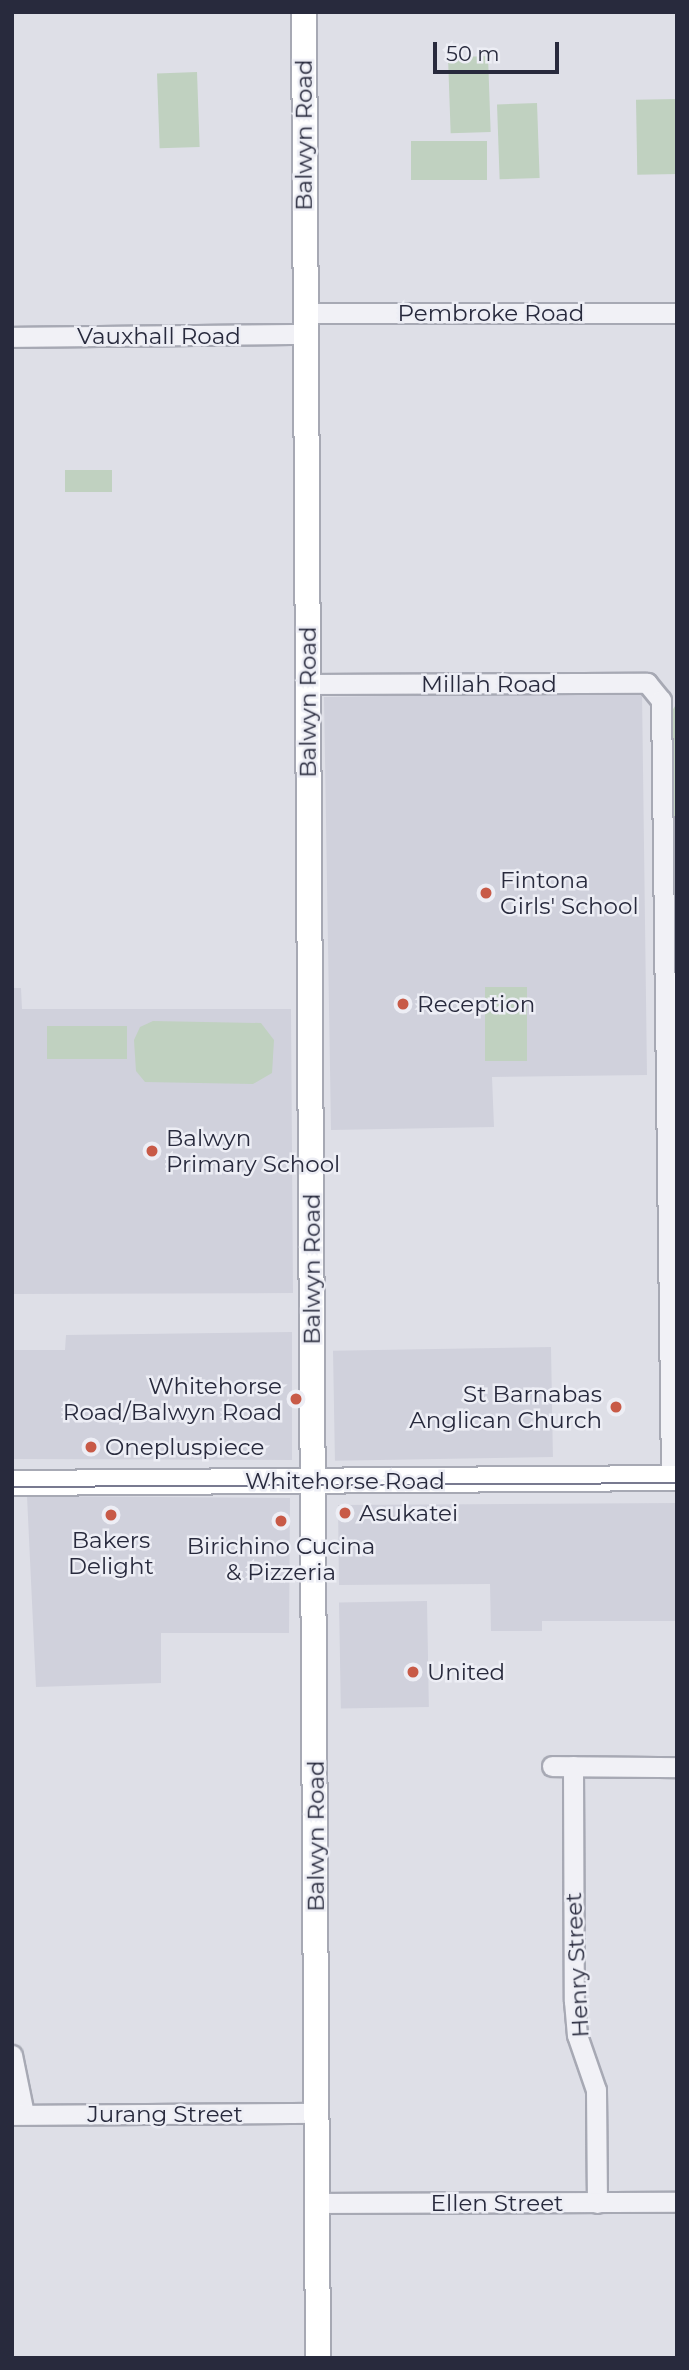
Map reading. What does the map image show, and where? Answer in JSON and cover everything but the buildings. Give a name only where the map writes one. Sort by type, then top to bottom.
[{"type":"main road","name":"Balwyn Road","points":[[304,12],[318,2358]]},
{"type":"main road","name":"Whitehorse Road","points":[[12,1483],[674,1478]]},
{"type":"street","name":"Pembroke Road","points":[[306,324],[677,313]]},
{"type":"street","name":"Vauxhall Road","points":[[12,337],[306,324]]},
{"type":"street","name":"Millah Road","points":[[308,684],[647,683],[661,700],[674,1478]]},
{"type":"street","points":[[552,1766],[677,1767]]},
{"type":"street","name":"Henry Street","points":[[573,1766],[575,2021],[596,2090],[597,2203]]},
{"type":"street","points":[[12,2055],[18,2115]]},
{"type":"street","name":"Jurang Street","points":[[18,2115],[317,2113]]},
{"type":"street","name":"Ellen Street","points":[[318,2203],[677,2202]]},
{"type":"shaded area","name":"Fintona Girls' School","points":[[642,692],[647,1075],[492,1077],[494,1127],[331,1130],[324,697]]},
{"type":"shaded area","name":"Balwyn Primary School","points":[[12,988],[21,988],[22,1009],[291,1009],[293,1293],[12,1294]]},
{"type":"shaded area","points":[[292,1332],[292,1460],[12,1459],[12,1350],[65,1350],[66,1335]]},
{"type":"shaded area","points":[[551,1347],[553,1457],[335,1461],[333,1351]]},
{"type":"shaded area","points":[[27,1496],[290,1498],[289,1633],[161,1633],[161,1683],[36,1687]]},
{"type":"shaded area","points":[[677,1503],[677,1621],[542,1621],[542,1631],[491,1631],[490,1584],[339,1585],[338,1505]]},
{"type":"shaded area","points":[[427,1601],[429,1707],[341,1709],[339,1603]]},
{"type":"green space","points":[[488,56],[491,132],[451,133],[448,57]]},
{"type":"green space","points":[[197,72],[200,147],[160,148],[157,73]]},
{"type":"green space","points":[[676,99],[677,174],[637,175],[636,100]]},
{"type":"green space","points":[[537,103],[540,178],[500,179],[497,104]]},
{"type":"green space","points":[[411,141],[487,141],[487,180],[411,180]]},
{"type":"green space","points":[[65,470],[112,470],[112,492],[65,492]]},
{"type":"green space","points":[[677,703],[677,1373],[672,711]]},
{"type":"green space","points":[[485,987],[527,987],[527,1061],[485,1061]]},
{"type":"green space","points":[[153,1021],[261,1023],[274,1040],[272,1073],[253,1084],[145,1082],[136,1071],[134,1040],[140,1027]]},
{"type":"green space","points":[[47,1026],[127,1026],[127,1059],[47,1059]]},
{"type":"tram line","points":[[12,1487],[677,1483]]},
{"type":"place","name":"Fintona Girls' School","points":[[486,893]]},
{"type":"place","name":"Reception","points":[[403,1004]]},
{"type":"place","name":"Balwyn Primary School","points":[[152,1151]]},
{"type":"place","name":"Whitehorse Road/Balwyn Road","points":[[296,1399]]},
{"type":"place","name":"St Barnabas Anglican Church","points":[[616,1407]]},
{"type":"place","name":"Onepluspiece","points":[[91,1447]]},
{"type":"place","name":"Asukatei","points":[[345,1513]]},
{"type":"place","name":"Bakers Delight","points":[[111,1515]]},
{"type":"place","name":"Birichino Cucina & Pizzeria","points":[[281,1521]]},
{"type":"place","name":"United","points":[[413,1672]]}]
